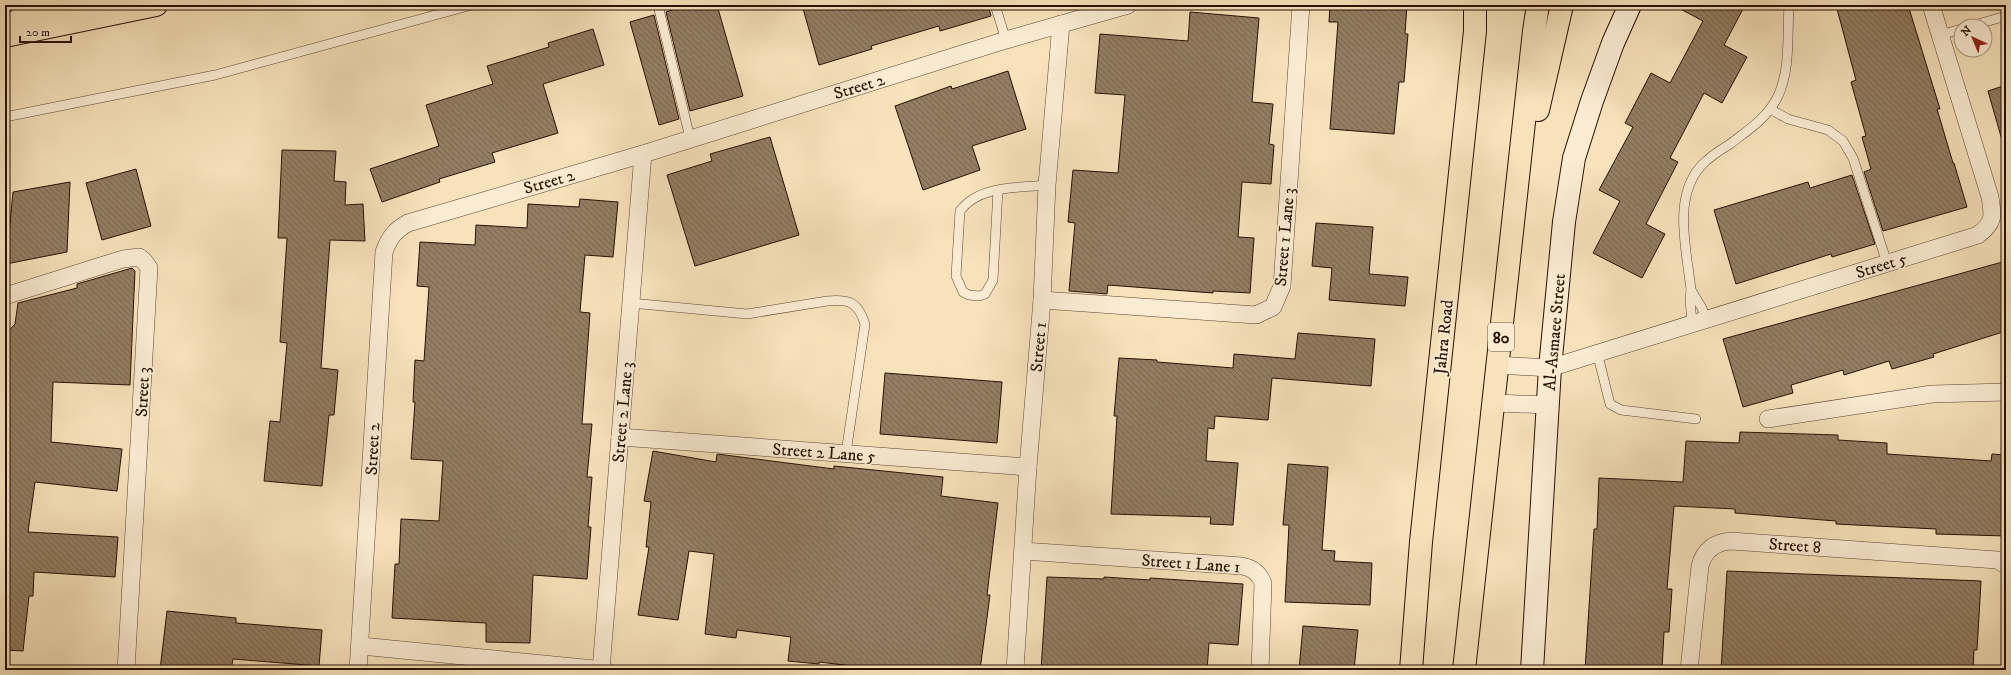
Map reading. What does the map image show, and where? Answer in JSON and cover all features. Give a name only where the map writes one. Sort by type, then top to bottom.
[{"type":"highway","points":[[5,24],[69,5]]},
{"type":"highway","points":[[5,36],[156,5]]},
{"type":"highway","name":"Jahra Road","points":[[1411,670],[1421,542],[1475,31],[1475,5]]},
{"type":"highway","points":[[1475,31],[1479,5]]},
{"type":"highway","name":"80","points":[[1464,670],[1537,5]]},
{"type":"highway","points":[[1515,215],[1562,5]]},
{"type":"street","name":"Street 2","points":[[358,670],[361,646],[384,252],[390,238],[399,228],[408,223],[643,154],[1006,40],[1128,5]]},
{"type":"street","name":"Street 1 Lane 3","points":[[1042,300],[1256,315],[1273,307],[1282,286],[1301,5]]},
{"type":"street","name":"Al-Asmaee Street","points":[[1532,670],[1550,368],[1564,222],[1574,158],[1592,101],[1613,43],[1630,5]]},
{"type":"street","name":"Street 5","points":[[1550,368],[1699,320],[1978,235],[1988,228],[1992,220],[1990,197],[1931,5]]},
{"type":"street","name":"Street 1","points":[[1014,670],[1024,551],[1028,467],[1042,300],[1047,185],[1061,24]]},
{"type":"street","name":"Street 2 Lane 3","points":[[601,670],[643,154]]},
{"type":"street","name":"Street 3","points":[[5,296],[123,259],[138,257],[144,261],[149,268],[126,670]]},
{"type":"street","points":[[1497,365],[1550,368]]},
{"type":"street","points":[[1768,420],[1932,394],[2006,392]]},
{"type":"street","points":[[1494,403],[1548,405]]},
{"type":"street","name":"Street 2 Lane 5","points":[[620,437],[1028,467]]},
{"type":"street","name":"Street 8","points":[[1689,670],[1700,566],[1705,553],[1717,543],[1731,541],[1997,560],[2006,565]]},
{"type":"street","name":"Street 1 Lane 1","points":[[1024,551],[1242,566],[1253,569],[1258,573],[1263,583],[1260,670]]},
{"type":"street","points":[[361,646],[605,670]]},
{"type":"lane","points":[[5,117],[215,75],[472,5]]},
{"type":"lane","points":[[658,5],[690,138]]},
{"type":"lane","points":[[995,5],[1006,40]]},
{"type":"lane","points":[[1699,320],[1690,306],[1691,290],[1684,224],[1684,204],[1690,184],[1700,167],[1716,153],[1752,128],[1770,109],[1783,83],[1786,68],[1789,5]]},
{"type":"lane","points":[[1993,20],[2006,16]]},
{"type":"lane","points":[[1940,35],[1953,31]]},
{"type":"lane","points":[[1770,109],[1788,119],[1828,130],[1843,141],[1853,158],[1887,263]]},
{"type":"lane","points":[[998,190],[993,280],[985,294],[979,296],[969,295],[963,292],[956,276],[960,211],[973,197],[982,193],[998,190],[1047,185]]},
{"type":"lane","points":[[1691,290],[1702,308],[1699,320]]},
{"type":"lane","points":[[630,304],[747,314],[827,301],[840,300],[853,303],[861,311],[865,324],[846,453]]},
{"type":"lane","points":[[1597,352],[1610,404],[1621,410],[1696,418]]},
{"type":"building","points":[[686,5],[717,5],[743,96],[690,111],[666,12]]},
{"type":"building","points":[[802,5],[988,5],[991,16],[940,31],[939,26],[871,46],[872,49],[819,65]]},
{"type":"building","points":[[1330,5],[1407,5],[1405,34],[1408,34],[1404,82],[1399,82],[1394,134],[1330,129],[1338,22],[1329,22]]},
{"type":"building","points":[[1673,5],[1745,5],[1724,45],[1747,57],[1722,103],[1704,93],[1670,158],[1678,162],[1646,224],[1665,234],[1642,278],[1593,253],[1620,201],[1599,190],[1633,127],[1625,123],[1651,73],[1670,83],[1703,21]]},
{"type":"building","points":[[1836,5],[1908,5],[1940,109],[1937,109],[1967,207],[1883,231],[1864,172],[1871,169],[1862,137],[1866,136],[1851,82],[1856,80]]},
{"type":"building","points":[[1190,12],[1259,18],[1252,102],[1273,104],[1269,144],[1274,145],[1271,184],[1242,182],[1238,237],[1254,238],[1250,293],[1213,291],[1213,293],[1108,285],[1107,294],[1069,291],[1075,223],[1068,222],[1073,170],[1118,173],[1125,95],[1095,93],[1100,34],[1188,41]]},
{"type":"building","points":[[654,15],[679,119],[659,125],[630,22]]},
{"type":"building","points":[[593,29],[604,65],[543,84],[558,133],[492,153],[495,162],[439,179],[440,182],[382,202],[370,169],[439,146],[426,105],[493,84],[487,66],[549,47],[548,43]]},
{"type":"building","points":[[1008,71],[1026,129],[972,146],[980,170],[923,190],[895,106],[951,86],[952,89]]},
{"type":"building","points":[[2006,85],[2006,140],[2002,140],[1988,91]]},
{"type":"building","points":[[770,137],[799,235],[695,266],[667,175],[712,161],[710,154]]},
{"type":"building","points":[[282,150],[336,151],[334,181],[346,182],[345,205],[363,204],[365,241],[330,240],[321,368],[338,370],[334,415],[329,415],[322,486],[264,481],[270,421],[280,422],[287,343],[280,342],[287,238],[278,238]]},
{"type":"building","points":[[136,169],[151,226],[102,240],[86,183]]},
{"type":"building","points":[[1852,175],[1875,244],[1832,257],[1831,254],[1736,284],[1714,210],[1808,182],[1810,188]]},
{"type":"building","points":[[70,182],[67,252],[6,264],[13,192]]},
{"type":"building","points":[[580,199],[618,202],[613,257],[585,255],[580,312],[590,313],[582,424],[592,424],[587,477],[592,477],[588,527],[591,527],[587,579],[533,575],[530,643],[486,642],[486,623],[392,618],[395,564],[399,564],[401,519],[439,521],[443,461],[411,459],[415,402],[413,402],[415,360],[424,361],[429,287],[417,286],[420,242],[475,245],[476,225],[527,228],[528,204],[579,207]]},
{"type":"building","points":[[1316,223],[1373,227],[1369,274],[1408,277],[1405,306],[1329,300],[1332,268],[1312,266]]},
{"type":"building","points":[[2006,261],[2006,331],[1933,354],[1934,357],[1892,369],[1889,361],[1844,375],[1843,370],[1791,385],[1793,393],[1743,407],[1723,339]]},
{"type":"building","points":[[132,268],[135,271],[130,385],[53,382],[51,442],[122,449],[117,491],[35,482],[28,532],[118,537],[115,577],[34,572],[33,596],[29,596],[23,651],[5,650],[5,335],[15,324],[18,303],[77,288],[77,284]]},
{"type":"building","points":[[1298,333],[1375,339],[1371,386],[1272,378],[1268,420],[1215,416],[1214,429],[1208,428],[1206,461],[1238,463],[1233,525],[1210,524],[1211,517],[1111,514],[1117,416],[1114,416],[1119,358],[1157,360],[1157,362],[1233,368],[1234,354],[1295,359]]},
{"type":"building","points":[[885,373],[1002,382],[997,443],[880,434]]},
{"type":"building","points":[[1740,432],[1838,435],[1838,440],[1887,443],[1887,454],[1991,461],[1992,454],[2006,455],[2006,536],[1936,534],[1936,529],[1836,524],[1836,521],[1735,513],[1735,509],[1674,506],[1667,589],[1672,589],[1669,632],[1664,632],[1662,670],[1585,670],[1594,529],[1597,529],[1599,478],[1683,482],[1686,441],[1739,443]]},
{"type":"building","points":[[653,451],[716,462],[717,454],[834,469],[834,466],[943,477],[941,496],[998,503],[987,595],[990,595],[980,670],[952,670],[919,666],[918,670],[869,670],[869,668],[819,662],[819,664],[788,661],[791,637],[737,630],[736,638],[705,634],[714,554],[689,551],[678,620],[638,615],[649,547],[646,547],[651,502],[644,501]]},
{"type":"building","points":[[1288,464],[1328,467],[1322,550],[1335,551],[1334,561],[1372,563],[1370,605],[1285,602],[1289,525],[1283,525]]},
{"type":"building","points":[[1727,571],[1981,581],[1977,650],[1974,650],[1973,670],[1721,670]]},
{"type":"building","points":[[1047,577],[1104,579],[1104,577],[1150,580],[1150,578],[1243,584],[1238,645],[1209,643],[1207,670],[1041,670]]},
{"type":"building","points":[[167,611],[236,618],[236,623],[322,630],[319,666],[233,659],[231,670],[160,670]]},
{"type":"building","points":[[1303,626],[1358,630],[1354,670],[1299,670]]}]
